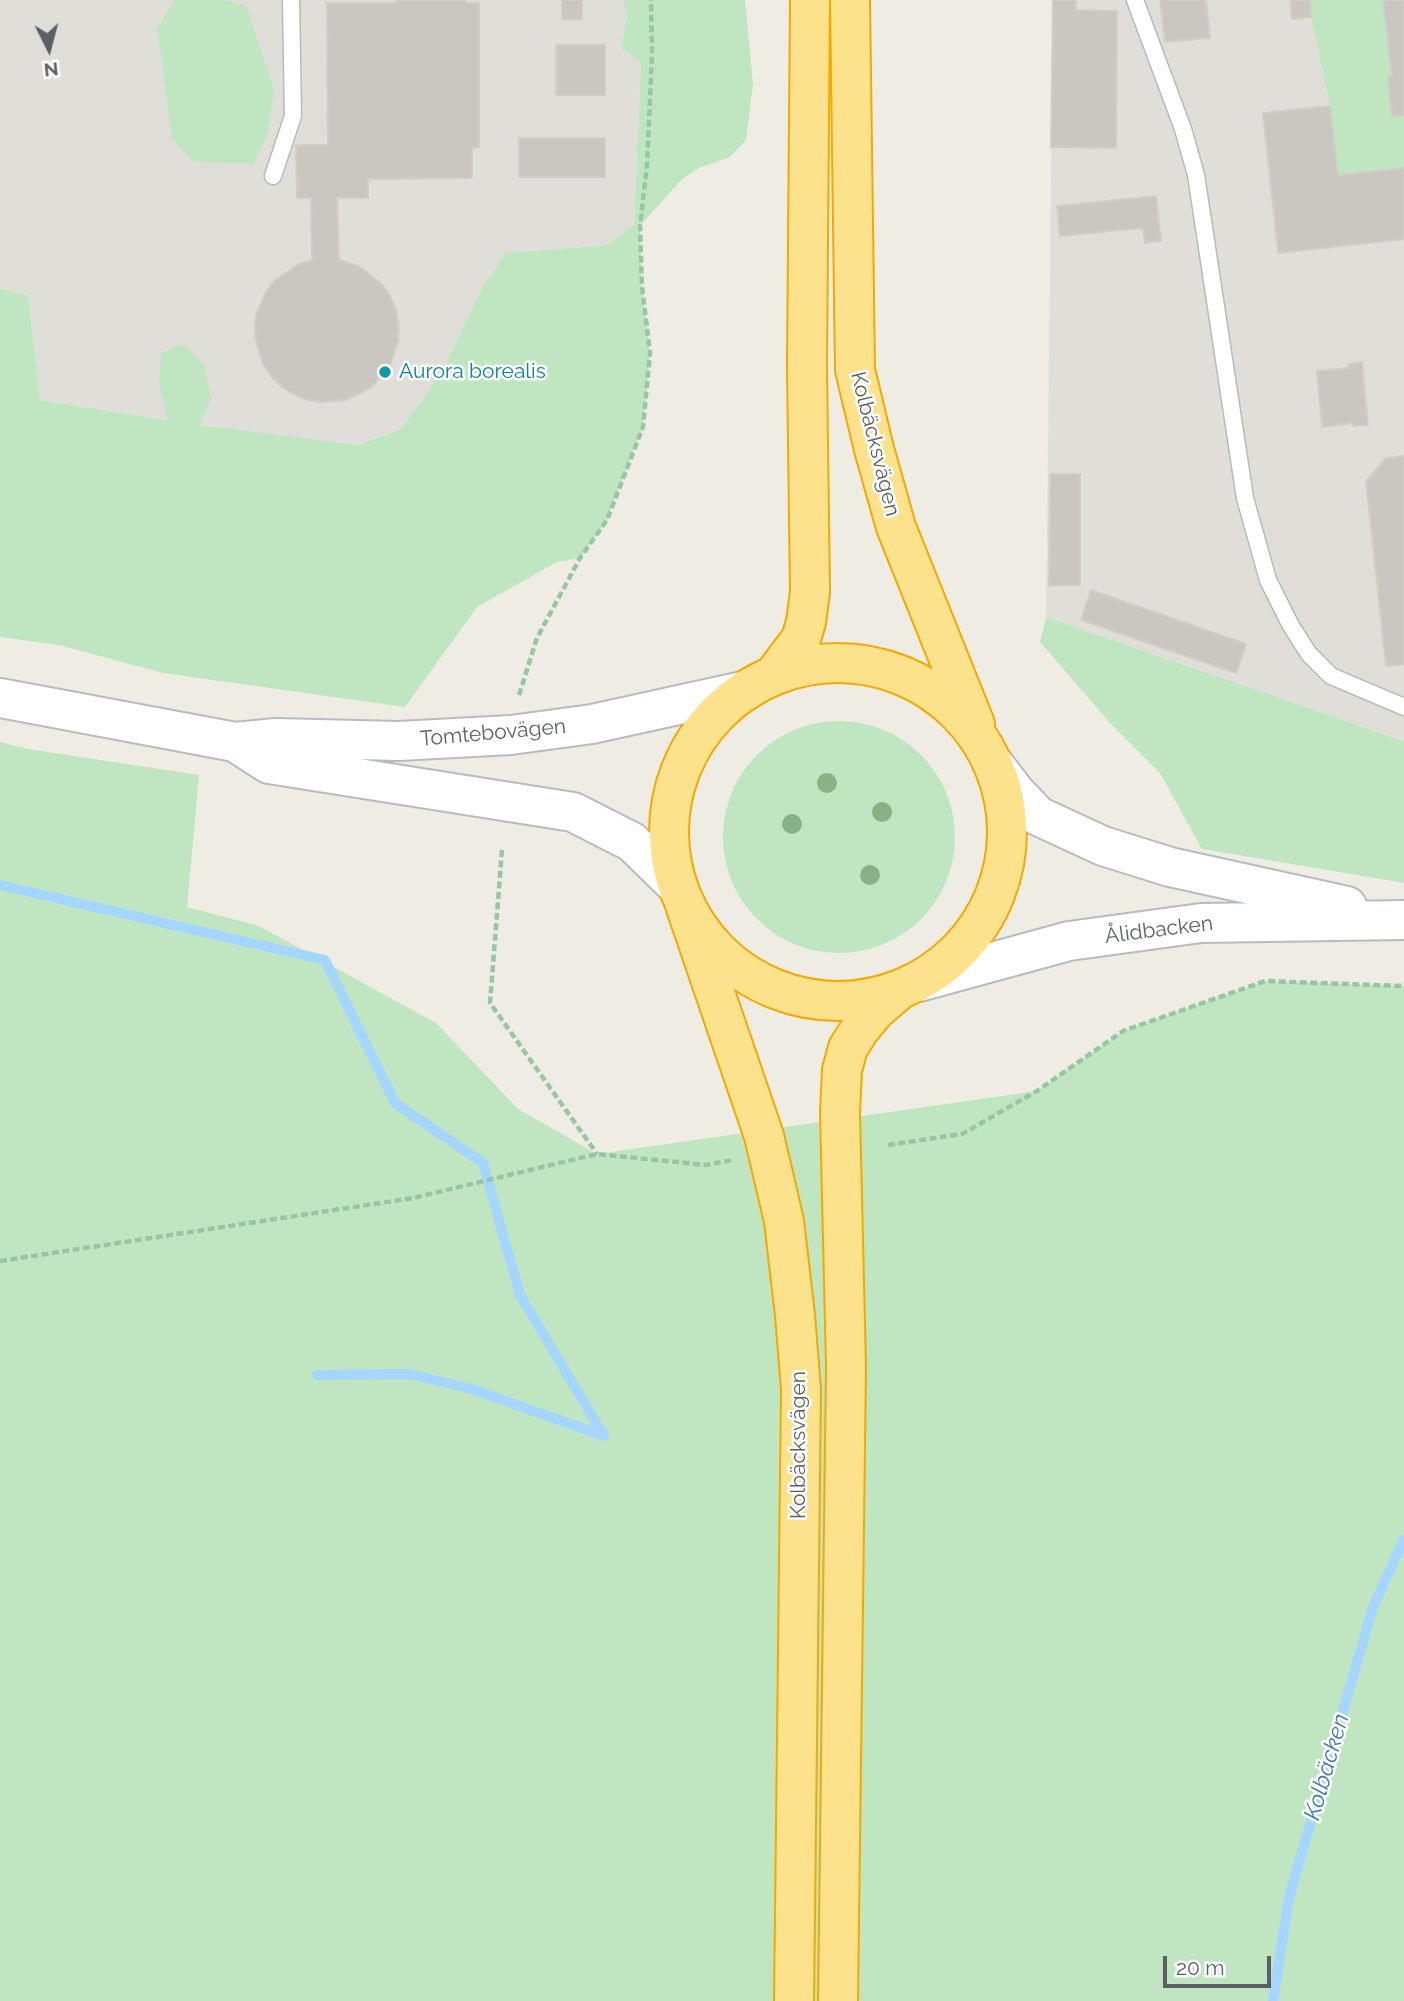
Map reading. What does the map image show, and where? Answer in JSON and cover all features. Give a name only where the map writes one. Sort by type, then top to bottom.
[{"type":"highway","points":[[760,683],[801,639],[810,592],[807,367],[810,0]]},
{"type":"highway","name":"Kolbäcksvägen","points":[[850,0],[855,370],[896,527],[988,754],[1002,791],[1007,819],[1003,873],[993,902],[978,928],[951,959],[909,986]]},
{"type":"highway","points":[[909,986],[875,998],[850,1001],[798,997],[771,988],[743,973],[719,953],[700,930],[681,895],[671,862],[668,838],[670,811],[679,774],[696,739],[724,707],[760,683],[804,666],[837,663],[872,666],[927,688],[967,723],[988,754]]},
{"type":"highway","name":"Kolbäcksvägen","points":[[681,895],[764,1136],[785,1221],[795,1315],[801,1389],[794,2001]]},
{"type":"highway","points":[[838,2001],[846,1394],[840,1112],[842,1070],[848,1048],[860,1029],[876,1010],[909,986]]},
{"type":"main road","name":"Tomtebovägen","points":[[0,698],[235,742],[276,738],[399,741],[511,735],[592,724],[760,683]]},
{"type":"main road","name":"Tomtebovägen","points":[[235,742],[269,764],[573,813],[632,842],[681,895]]},
{"type":"main road","name":"Ålidbacken","points":[[988,754],[1016,793],[1038,816],[1103,846],[1170,867],[1404,920]]},
{"type":"main road","name":"Ålidbacken","points":[[909,986],[1069,941],[1201,923],[1404,920]]},
{"type":"lane","points":[[273,176],[293,116],[291,0]]},
{"type":"lane","points":[[1135,0],[1183,129],[1196,175],[1245,498],[1268,580],[1308,654],[1331,677],[1404,707]]},
{"type":"path","points":[[518,700],[537,638],[580,558],[607,520],[643,427],[650,354],[642,286],[640,226],[648,152],[651,0]]},
{"type":"path","points":[[502,850],[490,1003],[597,1154]]},
{"type":"path","points":[[888,1145],[962,1134],[1037,1091],[1124,1031],[1265,981],[1404,986]]},
{"type":"path","points":[[0,1261],[413,1198],[597,1154],[706,1166],[738,1159]]},
{"type":"shaded area","points":[[0,0],[623,0],[627,14],[621,47],[641,62],[634,225],[607,245],[506,253],[483,286],[443,370],[401,429],[358,445],[255,433],[40,400],[28,295],[0,288]]},
{"type":"shaded area","points":[[1053,0],[1310,0],[1311,17],[1330,106],[1338,175],[1404,168],[1404,741],[1046,617]]},
{"type":"green space","points":[[175,0],[225,0],[246,6],[274,89],[267,136],[254,163],[193,162],[172,138],[157,28]]},
{"type":"green space","points":[[623,0],[745,0],[753,84],[746,140],[730,157],[699,168],[681,180],[640,226],[642,286],[650,353],[643,427],[607,520],[580,558],[557,562],[477,607],[405,707],[163,673],[59,645],[0,637],[0,288],[28,295],[40,400],[167,420],[159,384],[161,353],[182,344],[204,365],[211,399],[200,425],[358,445],[401,429],[443,370],[483,286],[506,253],[607,245],[634,225],[641,62],[621,48],[627,14]]},
{"type":"green space","points":[[1310,0],[1404,0],[1404,168],[1338,175],[1330,106],[1311,17]]},
{"type":"green space","points":[[1046,617],[1404,741],[1404,883],[1202,849],[1160,773],[1111,724],[1040,642]]},
{"type":"green space","points":[[828,721],[850,721],[894,734],[913,747],[929,763],[942,782],[950,803],[955,837],[953,860],[942,892],[929,911],[913,927],[894,940],[873,948],[850,953],[828,953],[784,940],[765,927],[749,911],[736,892],[728,871],[723,848],[723,826],[736,782],[749,763],[765,747],[784,734],[805,726]]},
{"type":"green space","points":[[0,742],[28,749],[199,775],[187,907],[259,926],[436,1023],[518,1109],[597,1154],[1037,1091],[1123,1031],[1265,981],[1404,986],[1404,2001],[0,2001]]},
{"type":"building","points":[[396,0],[466,0],[466,3],[479,3],[479,147],[472,148],[472,178],[368,179],[368,198],[337,198],[339,260],[359,266],[382,284],[396,310],[398,341],[391,363],[370,388],[346,400],[308,400],[282,387],[263,364],[255,337],[256,315],[274,281],[299,264],[312,260],[311,198],[297,198],[296,145],[328,145],[327,3],[396,3]]},
{"type":"building","points":[[562,0],[582,0],[582,20],[562,20]]},
{"type":"building","points":[[1053,0],[1076,0],[1076,10],[1117,11],[1116,148],[1051,147]]},
{"type":"building","points":[[1160,0],[1206,0],[1210,38],[1165,42]]},
{"type":"building","points":[[1290,0],[1310,0],[1311,17],[1292,19]]},
{"type":"building","points":[[1383,0],[1404,0],[1404,115],[1392,116],[1388,77],[1392,77]]},
{"type":"building","points":[[556,45],[605,45],[605,95],[556,95]]},
{"type":"building","points":[[1330,106],[1338,175],[1404,168],[1404,239],[1278,253],[1263,113]]},
{"type":"building","points":[[519,138],[605,138],[605,177],[519,177]]},
{"type":"building","points":[[1156,196],[1161,241],[1145,243],[1143,228],[1060,236],[1057,206]]},
{"type":"building","points":[[1362,362],[1368,425],[1353,426],[1353,423],[1322,427],[1317,371],[1349,368],[1348,364]]},
{"type":"building","points":[[1404,456],[1404,664],[1386,666],[1366,481],[1386,458]]},
{"type":"building","points":[[1050,474],[1080,474],[1080,585],[1049,586]]},
{"type":"building","points":[[1091,590],[1246,644],[1236,673],[1081,620]]},
{"type":"waterway","points":[[0,885],[325,960],[395,1103],[483,1163],[520,1295],[604,1436]]},
{"type":"waterway","points":[[317,1375],[410,1374],[472,1389],[604,1436]]},
{"type":"waterway","name":"Kolbäcken","points":[[1273,2001],[1289,1897],[1373,1607],[1404,1539]]},
{"type":"place","name":"Aurora borealis","points":[[385,372]]}]
